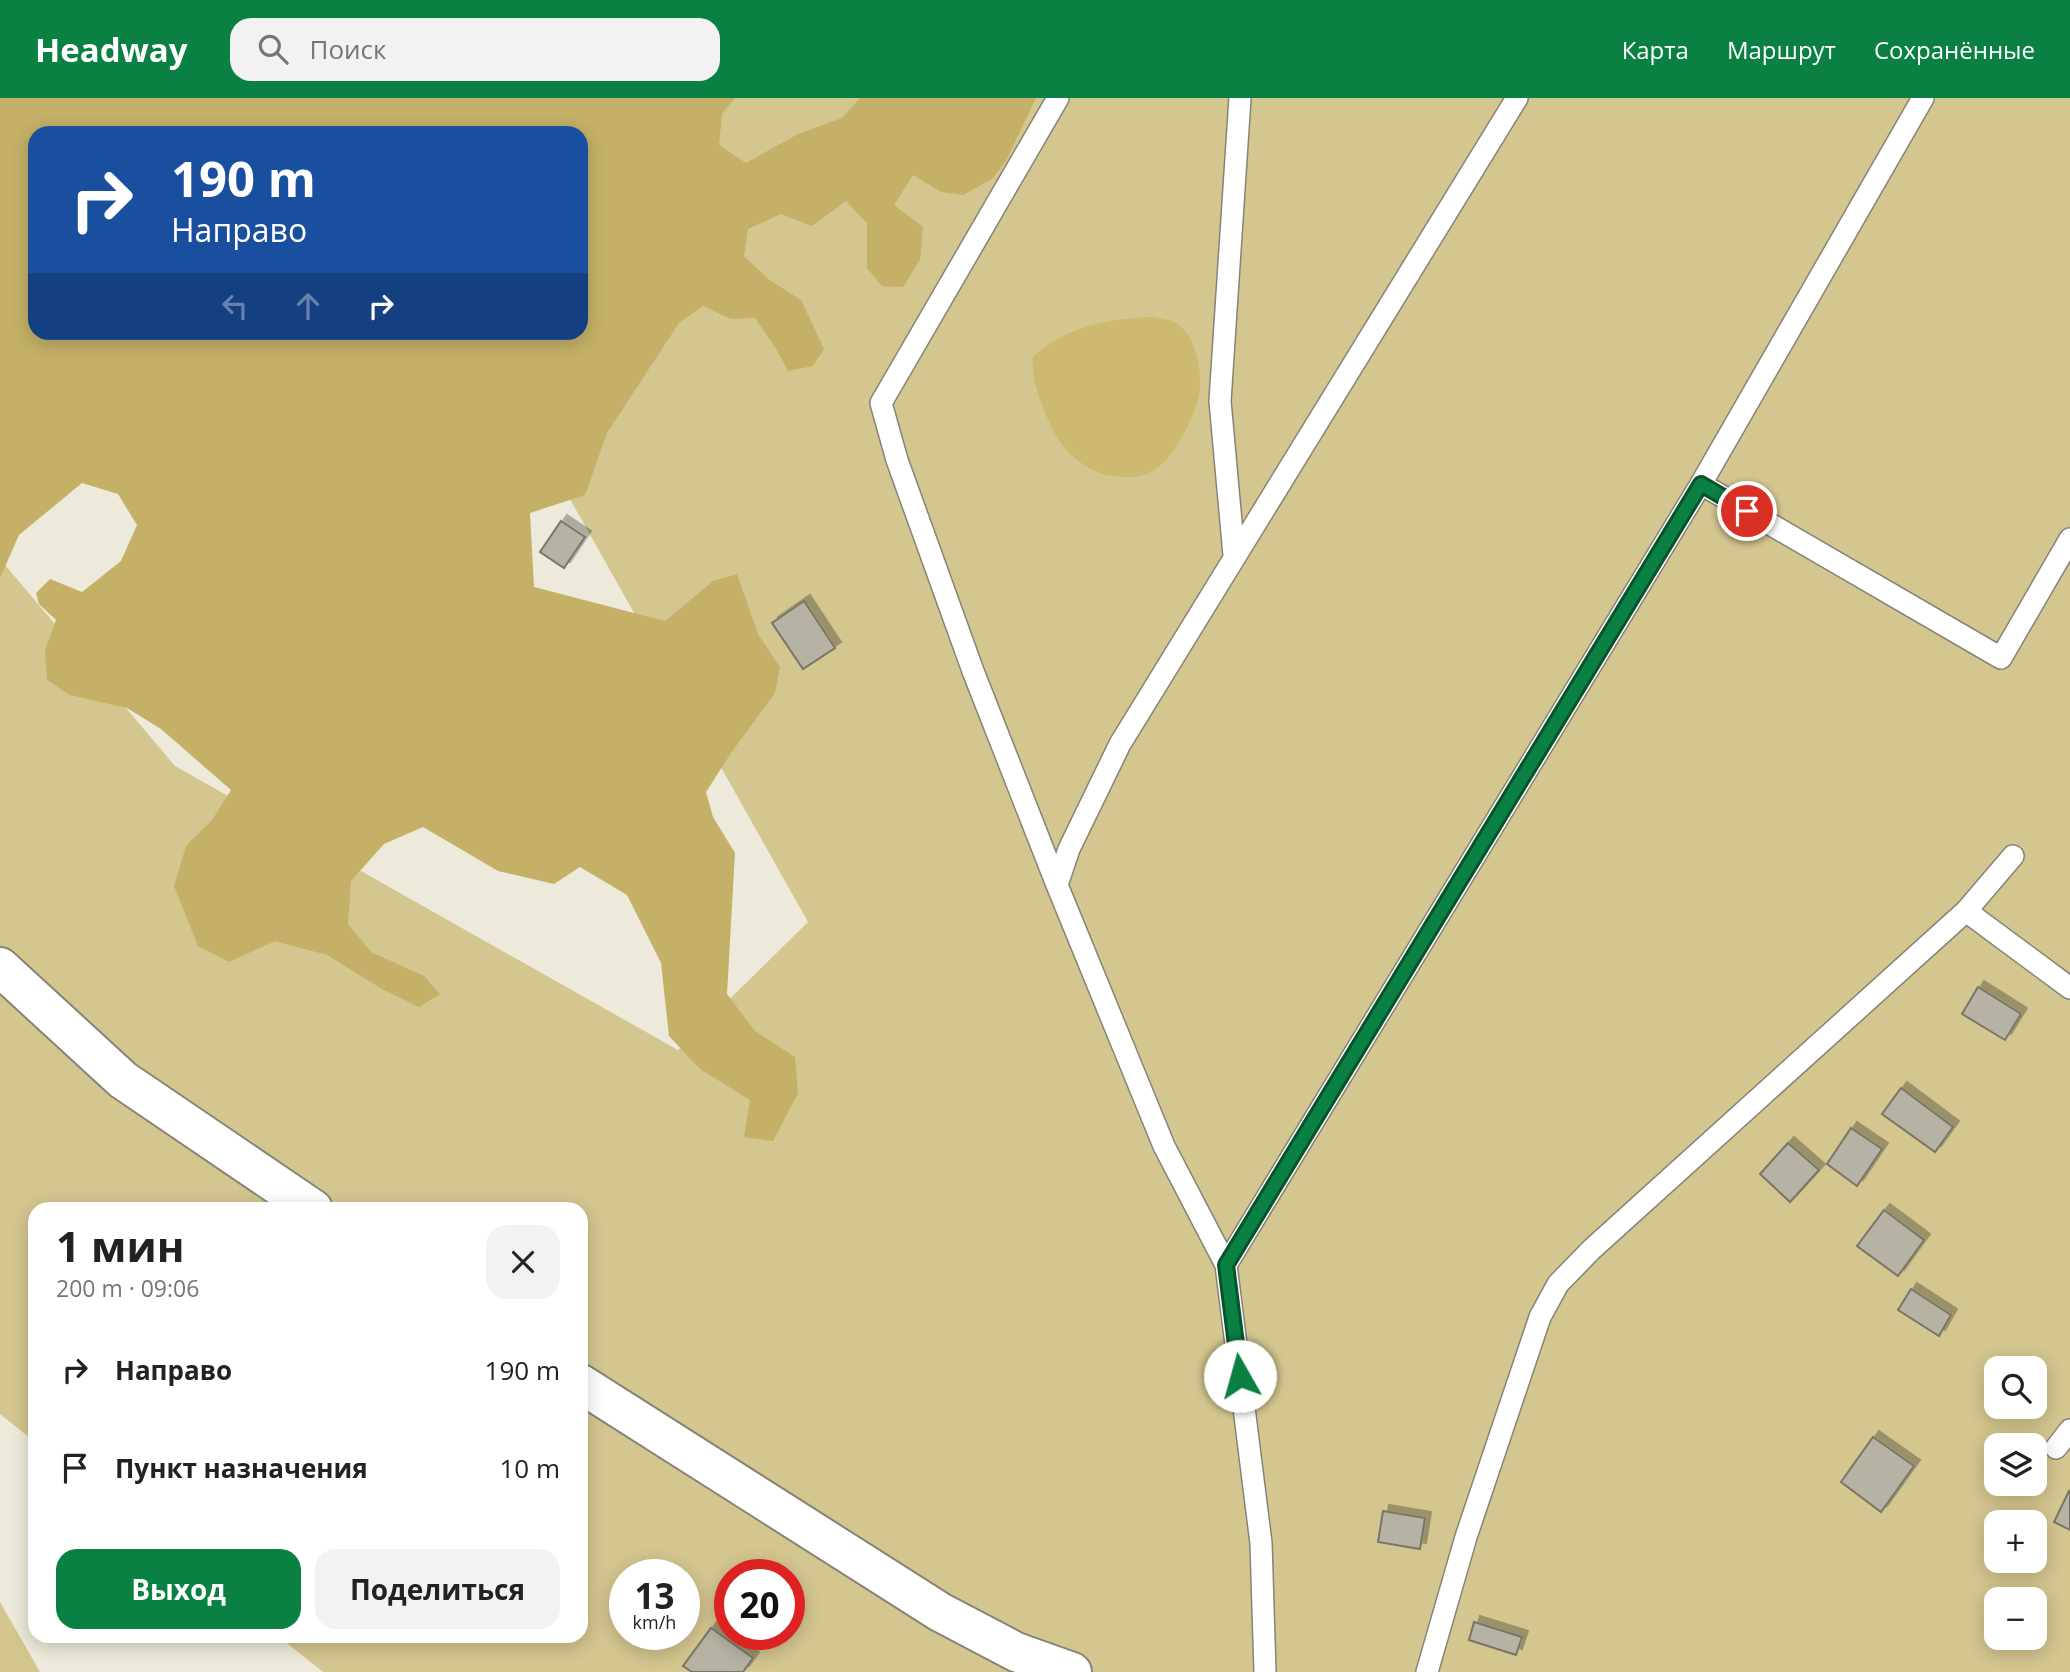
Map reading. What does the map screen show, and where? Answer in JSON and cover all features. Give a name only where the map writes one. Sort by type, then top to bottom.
[{"type":"street","points":[[0,967],[123,1080],[303,1202]]},
{"type":"street","points":[[588,1388],[940,1612],[1016,1652],[1072,1672]]},
{"type":"lane","points":[[1058,98],[881,402],[897,460],[973,671],[1057,885],[1164,1146],[1226,1265],[1261,1543],[1265,1672]]},
{"type":"lane","points":[[1234,555],[1220,401],[1240,98]]},
{"type":"lane","points":[[1057,885],[1069,849],[1120,744],[1517,98]]},
{"type":"lane","points":[[1226,1265],[1701,484],[1923,98]]},
{"type":"lane","points":[[1701,484],[2001,658],[2070,539]]},
{"type":"lane","points":[[1427,1672],[1466,1537],[1531,1343],[1540,1317],[1558,1284],[1591,1250],[1966,911],[2013,856]]},
{"type":"lane","points":[[1966,911],[2070,988]]},
{"type":"lane","points":[[2056,1448],[2070,1430]]},
{"type":"shaded area","points":[[0,98],[735,98],[722,114],[719,145],[746,163],[798,134],[842,118],[860,98],[1036,98],[1006,161],[992,179],[963,195],[941,192],[913,175],[894,205],[923,227],[920,260],[903,287],[882,286],[867,268],[867,223],[846,201],[812,226],[781,214],[748,229],[744,256],[768,279],[801,300],[824,349],[813,366],[788,371],[755,318],[731,319],[703,306],[679,323],[607,433],[585,495],[530,513],[534,587],[665,621],[713,581],[737,574],[758,634],[780,667],[775,693],[706,792],[713,817],[735,853],[727,994],[755,1031],[795,1057],[798,1093],[773,1141],[744,1137],[750,1100],[700,1069],[669,1036],[661,963],[627,895],[580,867],[554,884],[498,871],[423,827],[384,844],[351,881],[348,924],[371,952],[424,976],[440,994],[419,1007],[382,989],[327,955],[275,941],[229,962],[198,946],[174,886],[186,846],[212,820],[231,790],[161,729],[127,708],[70,695],[47,680],[45,651],[56,620],[39,604],[36,593],[50,579],[82,592],[121,561],[137,525],[118,494],[82,483],[19,535],[0,578]]},
{"type":"shaded area","points":[[726,98],[2070,98],[2070,1672],[323,1672],[287,1643],[588,1643],[588,1202],[28,1202],[28,1436],[0,1414],[0,559],[175,766],[678,1050],[808,922],[566,492]]},
{"type":"shaded area","points":[[1154,317],[1170,320],[1181,327],[1196,351],[1200,389],[1195,410],[1177,446],[1153,471],[1128,477],[1098,472],[1073,456],[1057,437],[1037,390],[1033,357],[1059,338],[1089,326],[1121,319]]},
{"type":"shaded area","points":[[0,1602],[40,1672],[0,1672]]},
{"type":"building","points":[[561,521],[585,537],[564,568],[540,552]]},
{"type":"building","points":[[804,601],[835,648],[803,669],[772,623]]},
{"type":"building","points":[[1978,987],[2021,1014],[2005,1040],[1962,1014]]},
{"type":"building","points":[[1901,1088],[1953,1127],[1935,1152],[1882,1114]]},
{"type":"building","points":[[1851,1128],[1882,1149],[1857,1186],[1827,1164]]},
{"type":"building","points":[[1788,1143],[1819,1170],[1790,1202],[1760,1174]]},
{"type":"building","points":[[1884,1210],[1924,1240],[1898,1276],[1857,1246]]},
{"type":"building","points":[[1911,1289],[1951,1315],[1939,1336],[1898,1310]]},
{"type":"building","points":[[1873,1437],[1914,1466],[1881,1512],[1841,1482]]},
{"type":"building","points":[[2070,1492],[2070,1530],[2054,1522]]},
{"type":"building","points":[[1383,1511],[1425,1518],[1420,1549],[1378,1542]]},
{"type":"building","points":[[1474,1622],[1522,1637],[1516,1655],[1469,1640]]},
{"type":"building","points":[[711,1628],[714,1630],[714,1650],[742,1650],[753,1658],[743,1672],[692,1672],[683,1666],[695,1650],[700,1650],[700,1643]]},
{"type":"route","points":[[1240,1376],[1226,1265],[1701,484],[1747,511]]}]
